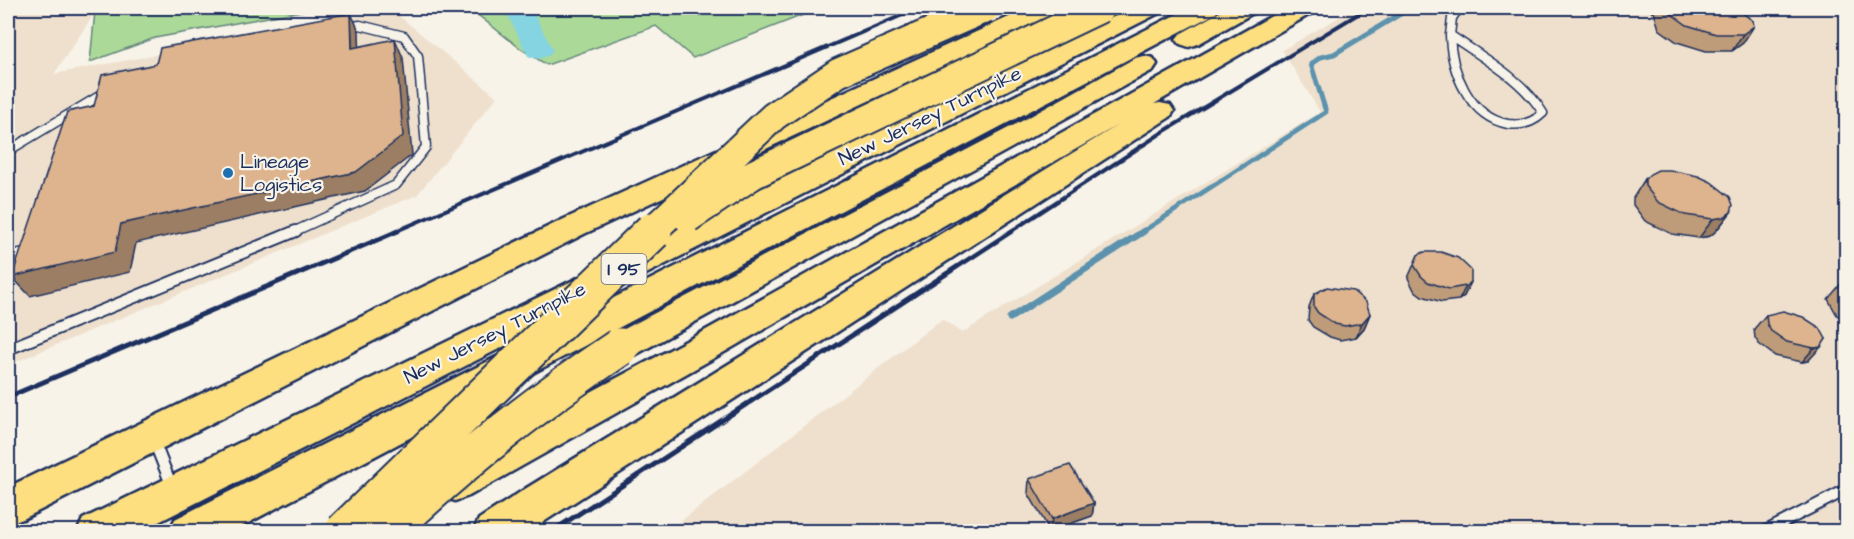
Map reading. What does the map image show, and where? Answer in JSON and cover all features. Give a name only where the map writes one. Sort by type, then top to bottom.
[{"type":"highway","points":[[344,531],[742,144],[782,110],[838,73],[986,8]]},
{"type":"highway","points":[[8,506],[573,227],[1048,8]]},
{"type":"highway","points":[[553,330],[669,232],[754,174],[1101,8]]},
{"type":"highway","name":"New Jersey Turnpike","points":[[98,531],[1150,8]]},
{"type":"highway","name":"New Jersey Turnpike","points":[[190,531],[1207,8]]},
{"type":"highway","points":[[388,531],[428,492],[495,435],[560,386],[620,347],[1030,128],[1244,8]]},
{"type":"highway","points":[[366,531],[711,343],[1302,8]]},
{"type":"highway","points":[[494,531],[1127,133],[1317,8]]},
{"type":"lane","points":[[1449,35],[1482,57],[1532,97],[1541,106],[1543,113],[1539,118],[1528,124],[1511,125],[1492,119],[1478,110],[1458,73],[1449,35],[1451,18],[1459,8]]},
{"type":"lane","points":[[8,349],[310,225],[396,185],[426,147],[418,56],[404,36],[360,25],[337,29]]},
{"type":"lane","points":[[8,151],[110,89]]},
{"type":"lane","points":[[8,257],[31,252]]},
{"type":"lane","points":[[152,436],[175,494]]},
{"type":"lane","points":[[1764,531],[1846,490]]},
{"type":"shaded area","points":[[8,8],[98,8],[54,74],[392,10],[497,97],[417,195],[8,365]]},
{"type":"shaded area","points":[[1355,8],[1846,8],[1846,531],[667,532],[942,319],[962,333],[1320,112],[1282,50]]},
{"type":"green space","points":[[98,8],[317,8],[155,38],[90,62],[95,11]]},
{"type":"green space","points":[[469,8],[821,8],[693,58],[656,26],[547,65],[521,49]]},
{"type":"building","points":[[1667,8],[1736,8],[1753,21],[1754,26],[1743,34],[1716,34],[1687,25]]},
{"type":"building","name":"Lineage Logistics","points":[[351,13],[352,48],[395,39],[403,136],[356,172],[121,224],[115,252],[12,277],[67,112],[94,106],[102,75],[156,64],[160,48]]},
{"type":"building","points":[[1658,170],[1698,176],[1711,182],[1730,197],[1733,205],[1731,212],[1724,217],[1713,219],[1685,215],[1658,202],[1645,186],[1645,179]]},
{"type":"building","points":[[1424,252],[1441,252],[1458,258],[1471,270],[1471,282],[1466,286],[1449,289],[1428,282],[1414,265],[1418,255]]},
{"type":"building","points":[[1846,284],[1846,296],[1840,285]]},
{"type":"building","points":[[1327,287],[1353,291],[1366,302],[1370,314],[1362,323],[1345,326],[1335,324],[1318,313],[1314,307],[1314,294]]},
{"type":"building","points":[[1783,311],[1803,317],[1820,328],[1826,339],[1821,347],[1814,348],[1787,342],[1771,331],[1766,315]]},
{"type":"building","points":[[1070,465],[1094,503],[1052,519],[1029,479]]},
{"type":"waterway","points":[[515,8],[521,14],[538,50]]},
{"type":"waterway","points":[[1142,232],[1326,112],[1311,64],[1321,57],[1334,54],[1410,8]]},
{"type":"waterway","points":[[1010,318],[1144,231]]},
{"type":"railway","points":[[394,232],[919,8]]},
{"type":"railway","points":[[1010,232],[1163,132],[1368,8]]},
{"type":"railway","points":[[8,397],[398,231]]},
{"type":"railway","points":[[551,532],[1012,231]]},
{"type":"place","name":"Lineage Logistics","points":[[228,173]]}]
